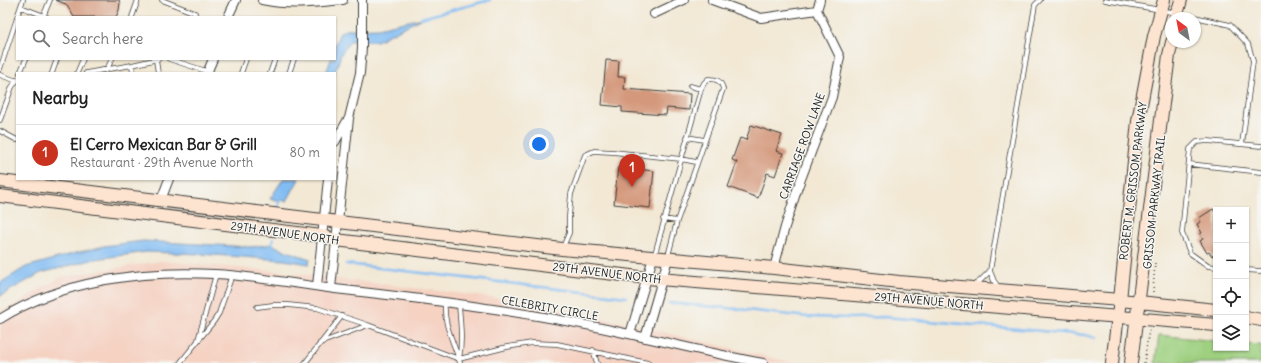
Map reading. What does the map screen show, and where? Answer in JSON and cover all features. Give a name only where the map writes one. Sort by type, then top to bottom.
[{"type":"main road","points":[[1178,12],[1181,0]]},
{"type":"main road","name":"ROBERT M. GRISSOM PARKWAY","points":[[1112,363],[1120,300],[1138,121],[1154,36],[1163,5]]},
{"type":"main road","name":"ROBERT M. GRISSOM PARKWAY","points":[[1132,363],[1136,319],[1171,48]]},
{"type":"main road","name":"29TH AVENUE NORTH","points":[[0,181],[562,249],[774,268],[899,282],[1120,300],[1213,310]]},
{"type":"main road","name":"29TH AVENUE NORTH","points":[[0,196],[322,236],[336,240],[647,278],[1213,325]]},
{"type":"main road","points":[[1249,318],[1261,320]]},
{"type":"main road","points":[[1249,324],[1261,324]]},
{"type":"street","points":[[228,16],[236,0]]},
{"type":"street","points":[[262,0],[309,4],[343,0]]},
{"type":"street","points":[[331,288],[348,118],[360,73],[362,47],[362,0]]},
{"type":"street","points":[[654,14],[684,0]]},
{"type":"street","points":[[712,0],[761,18],[817,10],[820,0]]},
{"type":"street","name":"CARRIAGE ROW LANE","points":[[774,268],[781,239],[798,187],[832,97],[840,57],[817,10]]},
{"type":"street","points":[[209,72],[213,60]]},
{"type":"street","points":[[336,140],[348,118]]},
{"type":"street","points":[[161,200],[169,180]]},
{"type":"street","points":[[317,286],[328,180]]},
{"type":"street","points":[[630,334],[653,258]]},
{"type":"street","points":[[645,338],[668,258]]},
{"type":"street","name":"CELEBRITY CIRCLE","points":[[0,319],[48,296],[93,283],[128,276],[173,272],[216,274],[508,311],[630,334],[732,360],[763,363]]},
{"type":"lane","points":[[18,16],[23,0]]},
{"type":"lane","points":[[45,16],[50,0]]},
{"type":"lane","points":[[132,16],[138,0]]},
{"type":"lane","points":[[162,0],[195,13],[194,16]]},
{"type":"lane","points":[[1001,290],[994,281],[990,271],[1035,6],[1040,0]]},
{"type":"lane","points":[[1105,0],[1163,5],[1172,12]]},
{"type":"lane","points":[[21,7],[43,16]]},
{"type":"lane","points":[[1201,20],[1230,25],[1248,44],[1253,61],[1242,144]]},
{"type":"lane","points":[[0,69],[16,21]]},
{"type":"lane","points":[[20,72],[26,60]]},
{"type":"lane","points":[[52,72],[57,60]]},
{"type":"lane","points":[[77,72],[83,60]]},
{"type":"lane","points":[[106,72],[112,60]]},
{"type":"lane","points":[[106,72],[153,60]]},
{"type":"lane","points":[[157,60],[158,72]]},
{"type":"lane","points":[[172,60],[209,72]]},
{"type":"lane","points":[[241,72],[246,60]]},
{"type":"lane","points":[[270,72],[275,60]]},
{"type":"lane","points":[[289,72],[294,60]]},
{"type":"lane","points":[[132,65],[133,72]]},
{"type":"lane","points":[[0,76],[16,81]]},
{"type":"lane","points":[[653,258],[701,89],[708,79],[719,80],[723,89],[696,162],[677,221],[668,258]]},
{"type":"lane","points":[[0,120],[12,87],[16,82]]},
{"type":"lane","points":[[690,86],[701,89]]},
{"type":"lane","points":[[0,131],[16,139]]},
{"type":"lane","points":[[687,137],[704,140]]},
{"type":"lane","points":[[1213,267],[1208,266],[1190,253],[1182,233],[1190,149],[1197,142],[1208,141],[1261,146]]},
{"type":"lane","points":[[562,249],[569,233],[571,194],[584,155],[587,153],[594,151],[613,152],[696,162]]},
{"type":"lane","points":[[1189,164],[1261,172]]},
{"type":"lane","points":[[663,219],[677,221]]},
{"type":"lane","points":[[1249,270],[1261,271]]},
{"type":"lane","points":[[970,288],[990,271]]},
{"type":"lane","points":[[197,342],[216,274]]},
{"type":"lane","points":[[180,363],[219,313],[232,276]]},
{"type":"lane","points":[[445,302],[444,312],[448,332],[460,361]]},
{"type":"lane","points":[[257,307],[288,304],[317,308],[368,325],[460,361],[507,347],[532,343],[557,344],[592,350],[648,363]]},
{"type":"lane","points":[[459,304],[462,342],[460,361]]},
{"type":"lane","points":[[305,363],[342,316]]},
{"type":"lane","points":[[320,343],[368,325]]},
{"type":"lane","points":[[592,350],[597,363]]},
{"type":"path","name":"GRISSOM PARKWAY TRAIL","points":[[1152,304],[1155,282],[1155,260]]},
{"type":"path","points":[[1144,363],[1150,320]]},
{"type":"shaded area","points":[[161,261],[273,271],[538,303],[794,363],[0,363],[0,313],[61,277]]},
{"type":"green space","points":[[1159,335],[1213,341],[1213,351],[1249,351],[1249,344],[1261,345],[1261,363],[1155,363]]},
{"type":"water","points":[[422,18],[377,41],[350,41],[341,54],[335,72],[326,72],[331,60],[336,60],[336,42],[340,32],[349,29],[378,28]]},
{"type":"water","points":[[282,180],[298,180],[287,201],[270,199]]},
{"type":"water","points":[[143,241],[251,247],[272,244],[281,249],[310,259],[309,264],[284,260],[147,252],[95,259],[41,273],[0,296],[0,283],[26,267],[104,246]]},
{"type":"building","points":[[55,0],[119,0],[120,3],[116,16],[73,16],[66,4]]},
{"type":"building","points":[[606,60],[619,61],[618,77],[625,77],[624,89],[690,94],[689,110],[667,108],[666,115],[622,112],[622,107],[602,105]]},
{"type":"building","points":[[751,125],[782,135],[776,151],[783,153],[775,176],[767,173],[758,198],[728,187],[737,162],[732,160],[740,138],[746,140]]},
{"type":"building","points":[[618,167],[654,171],[650,208],[614,204]]},
{"type":"building","points":[[1213,209],[1213,256],[1209,252],[1207,253],[1200,241],[1203,239],[1200,234],[1202,233],[1197,224],[1201,222],[1199,218]]},
{"type":"waterway","points":[[421,18],[490,0]]},
{"type":"waterway","points":[[277,210],[280,199]]},
{"type":"waterway","points":[[272,247],[273,239]]},
{"type":"waterway","points":[[346,264],[626,297]]},
{"type":"waterway","points":[[669,303],[808,317],[885,317],[1085,335],[1097,338]]},
{"type":"place","name":"El Cerro Mexican Bar & Grill","points":[[632,187]]}]
